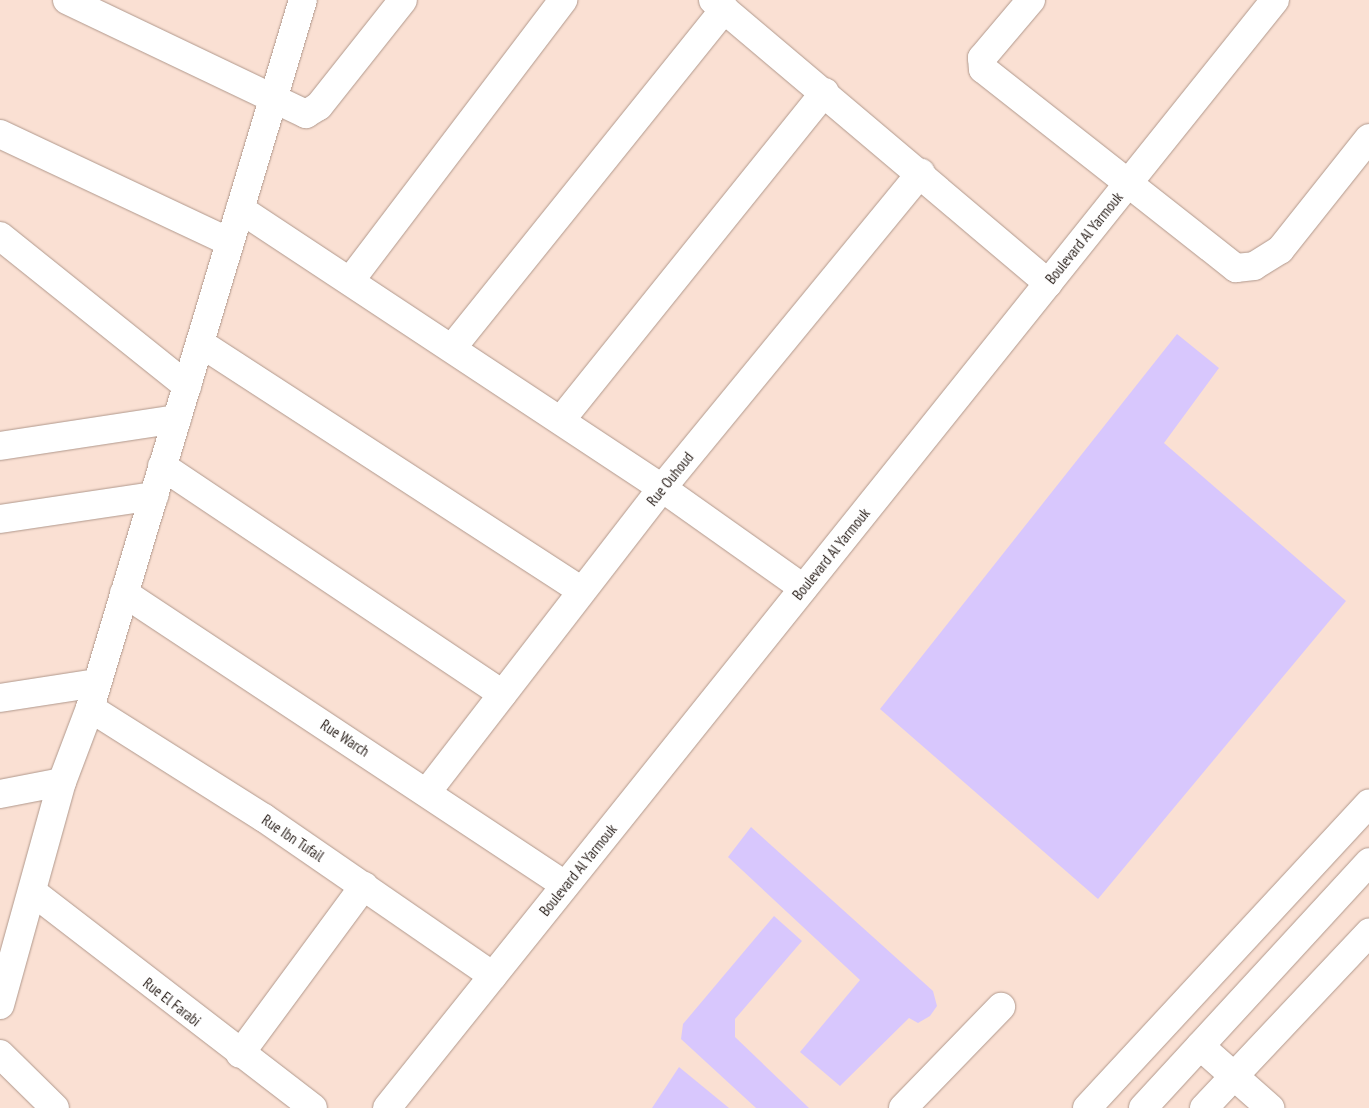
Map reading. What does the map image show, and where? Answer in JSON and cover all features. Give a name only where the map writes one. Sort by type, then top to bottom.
[{"type":"main road","points":[[67,0],[312,113],[403,0]]},
{"type":"main road","points":[[0,1005],[34,893],[62,782],[94,695],[303,0]]},
{"type":"main road","points":[[350,281],[563,0]]},
{"type":"main road","points":[[1031,0],[982,58],[983,69],[1236,268],[1254,266],[1280,250],[1369,138]]},
{"type":"main road","name":"Boulevard Al Yarmouk","points":[[387,1108],[1275,0]]},
{"type":"main road","points":[[452,348],[719,5],[921,173],[1048,283]]},
{"type":"main road","points":[[561,420],[825,92]]},
{"type":"main road","points":[[0,134],[230,242]]},
{"type":"main road","name":"Rue Ouhoud","points":[[426,792],[662,488],[921,173]]},
{"type":"main road","points":[[240,209],[561,420],[662,488],[803,588]]},
{"type":"main road","points":[[0,236],[187,386]]},
{"type":"main road","points":[[200,343],[582,591]]},
{"type":"main road","points":[[0,446],[177,419]]},
{"type":"main road","points":[[162,466],[503,694]]},
{"type":"main road","points":[[0,519],[154,496]]},
{"type":"main road","name":"Rue Warch","points":[[124,593],[566,885]]},
{"type":"main road","points":[[0,698],[94,695]]},
{"type":"main road","name":"Rue Ibn Tufail","points":[[94,695],[493,976]]},
{"type":"main road","points":[[0,794],[62,782]]},
{"type":"main road","points":[[1087,1108],[1369,803]]},
{"type":"main road","points":[[1143,1108],[1369,862]]},
{"type":"main road","points":[[240,1054],[364,886]]},
{"type":"main road","name":"Rue El Farabi","points":[[34,893],[240,1054],[313,1108]]},
{"type":"main road","points":[[1204,1108],[1369,932]]},
{"type":"main road","points":[[903,1108],[1001,1007]]},
{"type":"main road","points":[[1200,1046],[1270,1108]]},
{"type":"main road","points":[[0,1054],[55,1108]]},
{"type":"building","points":[[1177,334],[1219,368],[1164,443],[1346,601],[1098,899],[880,709]]},
{"type":"building","points":[[751,827],[933,991],[937,1006],[930,1016],[918,1023],[909,1018],[840,1086],[800,1052],[860,980],[728,857]]},
{"type":"building","points":[[774,916],[802,941],[735,1019],[735,1037],[809,1108],[756,1108],[681,1039],[683,1024]]},
{"type":"building","points":[[679,1067],[729,1108],[652,1108]]}]
